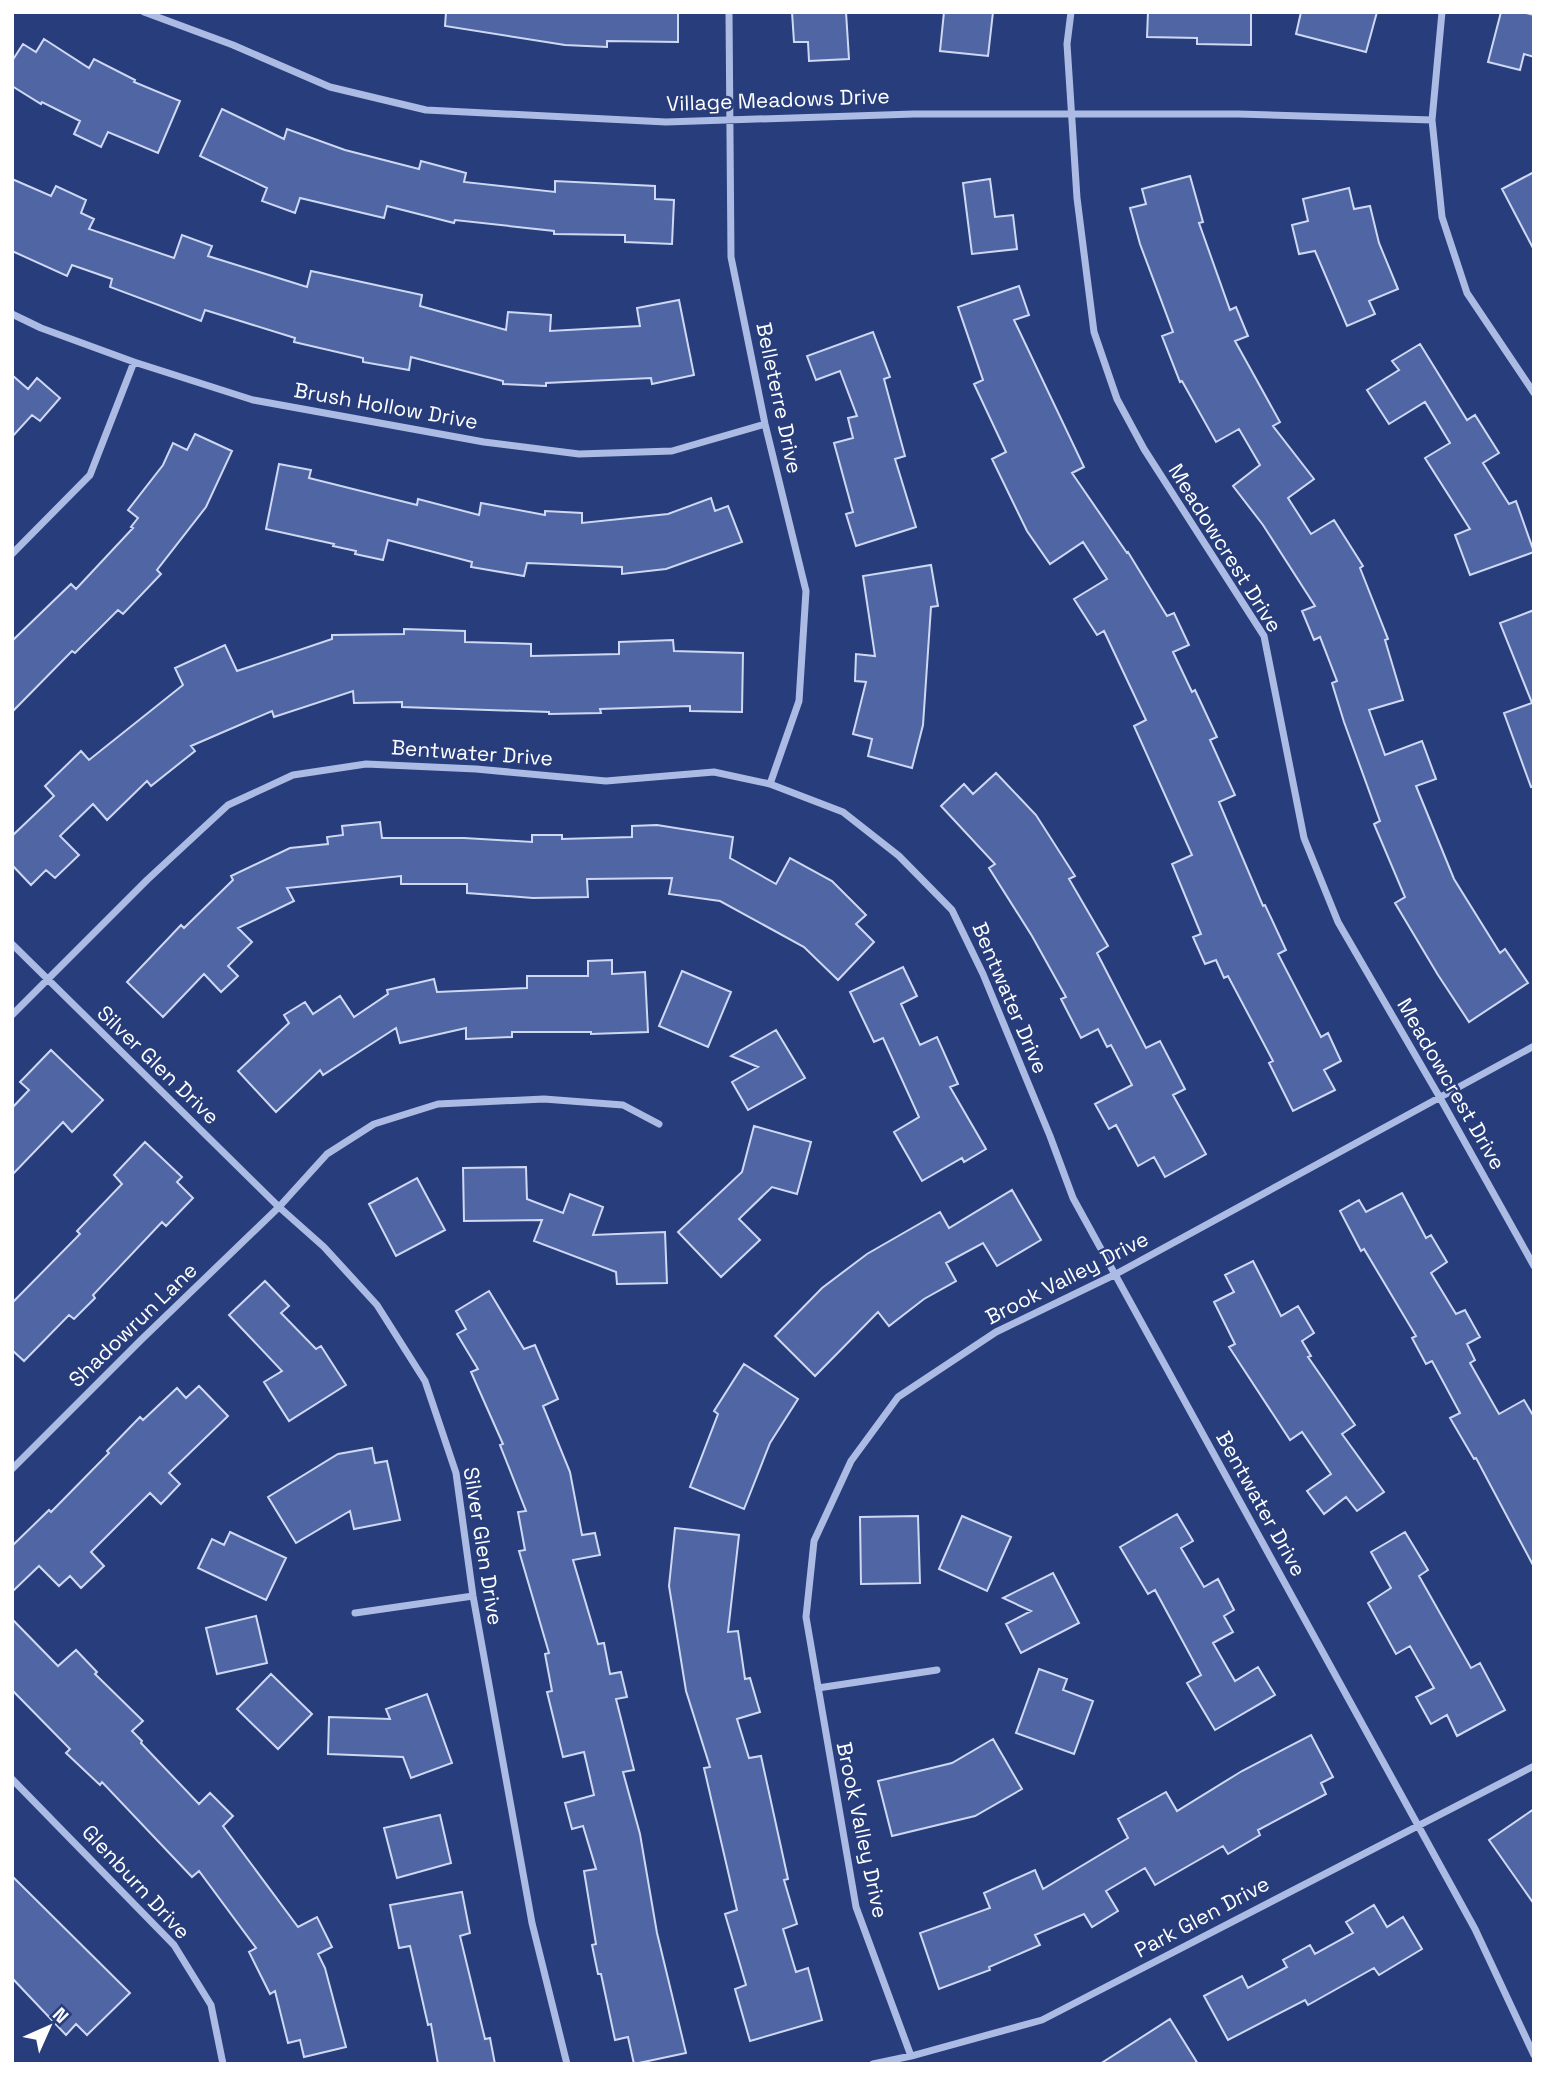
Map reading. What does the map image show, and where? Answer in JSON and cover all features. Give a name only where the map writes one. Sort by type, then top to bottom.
[{"type":"street","name":"Village Meadows Drive","points":[[144,12],[330,87],[426,110],[666,122],[914,114],[1238,114],[1432,120]]},
{"type":"street","name":"Belleterre Drive","points":[[729,12],[731,257],[765,424],[806,591],[799,701],[770,784]]},
{"type":"street","name":"Meadowcrest Drive","points":[[1071,12],[1067,44],[1077,198],[1094,332],[1116,400],[1151,461],[1264,636],[1304,838],[1338,922],[1534,1266]]},
{"type":"street","points":[[1441,12],[1432,120],[1442,217],[1467,293],[1534,393]]},
{"type":"street","name":"Brush Hollow Drive","points":[[12,314],[41,328],[134,362],[253,400],[484,442],[579,454],[672,451],[765,424]]},
{"type":"street","points":[[12,554],[90,475],[134,362]]},
{"type":"street","name":"Bentwater Drive","points":[[12,1015],[147,880],[228,805],[293,775],[366,764],[476,769],[606,781],[714,772],[770,784],[843,812],[899,856],[952,910],[983,974],[1073,1198],[1475,1929],[1534,2055]]},
{"type":"street","name":"Silver Glen Drive","points":[[12,944],[279,1207],[324,1247],[377,1305],[425,1381],[456,1473],[473,1596],[532,1923],[567,2064]]},
{"type":"street","name":"Brook Valley Drive","points":[[911,2056],[856,1907],[806,1617],[814,1541],[851,1461],[898,1397],[996,1332],[1116,1274],[1534,1045]]},
{"type":"street","name":"Shadowrun Lane","points":[[12,1469],[279,1207],[327,1154],[374,1124],[438,1104],[544,1099],[623,1105],[659,1124]]},
{"type":"street","points":[[355,1613],[473,1596]]},
{"type":"street","points":[[818,1688],[937,1670]]},
{"type":"street","name":"Park Glen Drive","points":[[873,2064],[1042,2020],[1534,1766]]},
{"type":"street","name":"Glenburn Drive","points":[[12,1779],[174,1945],[211,2005],[223,2064]]},
{"type":"building","points":[[446,12],[678,12],[678,42],[607,41],[607,47],[565,45],[445,26]]},
{"type":"building","points":[[792,12],[846,12],[849,59],[809,61],[808,42],[794,42]]},
{"type":"building","points":[[944,12],[993,12],[988,56],[940,51]]},
{"type":"building","points":[[1148,12],[1251,12],[1251,45],[1197,44],[1197,38],[1147,37]]},
{"type":"building","points":[[1301,12],[1377,12],[1366,52],[1296,34]]},
{"type":"building","points":[[1501,12],[1534,15],[1534,57],[1524,54],[1520,70],[1488,62]]},
{"type":"building","points":[[44,39],[89,68],[94,59],[135,80],[134,82],[180,101],[158,153],[108,132],[101,147],[74,134],[80,121],[42,102],[41,104],[12,86],[12,61],[23,44],[36,52]]},
{"type":"building","points":[[222,109],[284,139],[287,129],[345,150],[419,169],[421,161],[466,173],[464,182],[555,192],[555,181],[655,186],[655,199],[674,200],[672,244],[625,242],[625,235],[554,234],[554,231],[455,220],[454,223],[387,206],[384,218],[300,198],[295,213],[262,201],[267,188],[200,156]]},
{"type":"building","points":[[1534,172],[1534,250],[1502,189]]},
{"type":"building","points":[[1190,176],[1203,222],[1199,223],[1230,310],[1236,307],[1248,336],[1235,341],[1280,422],[1273,426],[1314,479],[1288,498],[1311,534],[1334,520],[1363,566],[1360,568],[1388,639],[1385,640],[1403,700],[1369,710],[1385,755],[1422,741],[1436,779],[1416,786],[1454,879],[1500,953],[1505,949],[1528,983],[1469,1022],[1395,903],[1405,897],[1374,824],[1380,821],[1332,683],[1337,681],[1320,637],[1314,640],[1302,611],[1315,606],[1263,525],[1233,486],[1260,465],[1239,429],[1216,442],[1182,381],[1180,382],[1162,336],[1173,332],[1140,244],[1130,208],[1146,204],[1142,189]]},
{"type":"building","points":[[12,179],[51,196],[56,186],[86,200],[81,213],[94,219],[89,229],[174,258],[182,235],[212,246],[208,256],[307,287],[311,271],[422,295],[420,306],[506,330],[508,312],[551,315],[550,331],[640,326],[637,308],[679,300],[694,375],[652,384],[651,378],[546,383],[546,386],[503,384],[503,381],[411,357],[409,370],[363,362],[363,358],[294,342],[295,338],[205,310],[201,321],[110,287],[112,279],[72,265],[67,276],[12,251]]},
{"type":"building","points":[[990,179],[995,217],[1013,215],[1017,249],[972,254],[963,183]]},
{"type":"building","points":[[1349,188],[1354,209],[1370,206],[1379,243],[1398,289],[1369,301],[1375,314],[1347,326],[1315,251],[1299,254],[1292,225],[1308,221],[1303,199]]},
{"type":"building","points":[[1019,286],[1029,315],[1014,320],[1084,467],[1072,473],[1128,552],[1167,616],[1174,613],[1189,645],[1173,652],[1217,737],[1210,740],[1235,795],[1219,802],[1263,906],[1265,905],[1286,950],[1278,954],[1321,1037],[1328,1033],[1341,1061],[1324,1070],[1335,1090],[1293,1111],[1269,1063],[1273,1061],[1228,976],[1224,978],[1216,960],[1205,964],[1193,937],[1201,934],[1172,864],[1192,855],[1134,726],[1146,720],[1104,631],[1097,635],[1074,599],[1107,579],[1083,542],[1050,564],[1027,531],[992,459],[1006,452],[974,384],[983,380],[958,307]]},
{"type":"building","points":[[873,332],[890,377],[884,379],[905,456],[895,459],[916,527],[856,546],[846,514],[853,512],[834,443],[853,438],[848,418],[857,416],[840,371],[816,380],[807,356]]},
{"type":"building","points":[[1420,344],[1467,420],[1475,415],[1499,453],[1483,463],[1509,504],[1516,501],[1534,552],[1470,575],[1455,535],[1470,529],[1425,458],[1450,443],[1425,402],[1389,424],[1367,390],[1399,370],[1392,361]]},
{"type":"building","points":[[12,375],[28,389],[37,378],[60,398],[40,421],[32,415],[12,437]]},
{"type":"building","points":[[195,434],[232,451],[206,507],[157,570],[161,574],[123,614],[118,610],[75,653],[72,651],[12,712],[12,641],[71,584],[76,589],[133,528],[131,527],[138,518],[128,510],[163,465],[173,443],[187,450]]},
{"type":"building","points":[[279,464],[311,470],[309,478],[417,505],[418,499],[479,515],[481,503],[545,515],[545,511],[582,513],[582,523],[668,514],[711,498],[715,511],[728,506],[742,542],[666,569],[622,574],[622,567],[527,563],[524,576],[471,567],[472,562],[388,540],[383,560],[355,554],[356,551],[333,546],[334,544],[266,529]]},
{"type":"building","points":[[931,565],[938,606],[931,607],[923,725],[912,768],[868,756],[872,739],[853,734],[866,682],[855,681],[856,654],[875,656],[863,576]]},
{"type":"building","points":[[1534,610],[1534,786],[1531,787],[1504,713],[1532,703],[1500,623]]},
{"type":"building","points":[[404,629],[465,631],[465,642],[531,644],[531,656],[619,654],[619,642],[673,640],[674,651],[743,653],[742,712],[690,711],[690,706],[600,709],[601,713],[549,714],[402,707],[402,702],[354,703],[353,691],[274,717],[272,711],[191,746],[195,751],[151,786],[147,781],[107,820],[93,804],[60,836],[79,855],[55,878],[46,870],[31,885],[12,865],[12,836],[54,796],[45,786],[81,751],[89,760],[183,685],[175,668],[225,645],[237,671],[332,639],[332,635],[404,634]]},
{"type":"building","points":[[996,773],[1036,815],[1075,876],[1069,879],[1108,946],[1097,953],[1146,1048],[1160,1041],[1185,1089],[1173,1095],[1206,1154],[1165,1177],[1154,1157],[1138,1166],[1116,1125],[1109,1129],[1095,1104],[1132,1085],[1111,1045],[1107,1047],[1098,1029],[1081,1038],[1061,999],[1066,997],[989,868],[995,864],[941,806],[964,784],[973,794]]},
{"type":"building","points":[[380,822],[382,838],[464,838],[532,842],[532,835],[562,835],[562,839],[632,837],[632,826],[657,825],[733,837],[730,858],[776,884],[790,858],[832,881],[866,915],[856,924],[874,942],[838,980],[804,947],[720,901],[669,894],[672,878],[587,879],[588,897],[533,898],[467,893],[467,884],[401,884],[401,876],[287,888],[294,901],[238,928],[252,942],[228,966],[238,976],[221,992],[204,974],[163,1017],[127,982],[181,925],[184,928],[233,880],[231,876],[290,848],[328,844],[327,837],[343,835],[342,826]]},
{"type":"building","points":[[612,960],[612,974],[645,972],[648,1032],[512,1032],[512,1037],[466,1039],[466,1028],[400,1043],[396,1028],[323,1075],[320,1070],[276,1112],[238,1071],[289,1023],[284,1015],[305,1002],[313,1014],[340,996],[354,1017],[388,994],[387,990],[434,979],[437,992],[527,988],[527,976],[588,976],[588,961]]},
{"type":"building","points":[[903,967],[917,996],[901,1004],[920,1045],[937,1037],[958,1084],[950,1087],[986,1149],[964,1162],[962,1158],[922,1181],[894,1132],[919,1117],[883,1038],[874,1042],[850,992]]},
{"type":"building","points":[[682,971],[731,992],[708,1047],[659,1026]]},
{"type":"building","points":[[776,1030],[805,1078],[748,1110],[732,1082],[758,1067],[731,1056]]},
{"type":"building","points":[[51,1050],[103,1100],[72,1132],[63,1122],[12,1175],[12,1108],[29,1090],[20,1082]]},
{"type":"building","points":[[754,1126],[811,1142],[797,1194],[772,1187],[739,1219],[760,1240],[721,1277],[678,1232],[742,1172]]},
{"type":"building","points":[[145,1142],[182,1177],[177,1182],[193,1198],[166,1226],[162,1222],[74,1319],[69,1315],[24,1361],[12,1350],[12,1303],[80,1234],[77,1231],[122,1184],[114,1175]]},
{"type":"building","points":[[526,1167],[527,1199],[563,1213],[570,1194],[603,1207],[593,1235],[665,1232],[667,1283],[617,1284],[616,1272],[534,1241],[542,1220],[464,1221],[463,1168]]},
{"type":"building","points":[[417,1178],[445,1230],[396,1256],[369,1204]]},
{"type":"building","points":[[1012,1190],[1041,1240],[997,1266],[983,1243],[946,1263],[956,1281],[924,1299],[889,1326],[878,1312],[815,1376],[775,1336],[822,1288],[867,1254],[940,1212],[949,1228]]},
{"type":"building","points":[[1402,1193],[1426,1238],[1431,1235],[1447,1262],[1431,1273],[1456,1314],[1465,1310],[1480,1337],[1467,1344],[1475,1360],[1470,1363],[1499,1414],[1524,1400],[1534,1417],[1534,1567],[1476,1458],[1474,1459],[1450,1418],[1460,1413],[1432,1361],[1426,1364],[1412,1338],[1416,1336],[1364,1249],[1361,1251],[1340,1211],[1359,1200],[1366,1212]]},
{"type":"building","points":[[1253,1261],[1281,1316],[1298,1306],[1314,1333],[1302,1341],[1311,1356],[1308,1357],[1355,1425],[1342,1434],[1384,1492],[1357,1511],[1346,1497],[1324,1514],[1307,1491],[1331,1474],[1302,1432],[1290,1440],[1229,1347],[1235,1344],[1214,1302],[1234,1292],[1225,1275]]},
{"type":"building","points":[[265,1281],[289,1306],[281,1313],[316,1349],[321,1346],[346,1385],[289,1421],[264,1382],[282,1371],[229,1315]]},
{"type":"building","points":[[489,1291],[524,1349],[535,1345],[558,1399],[543,1406],[570,1472],[582,1535],[595,1533],[600,1555],[573,1560],[598,1644],[604,1643],[610,1674],[621,1672],[627,1697],[616,1699],[634,1770],[623,1772],[640,1834],[657,1933],[686,2053],[634,2064],[628,2037],[615,2040],[592,1945],[596,1944],[584,1871],[596,1869],[583,1826],[572,1829],[565,1803],[594,1795],[584,1752],[563,1757],[547,1692],[552,1691],[545,1654],[549,1653],[519,1551],[525,1550],[518,1512],[526,1511],[500,1445],[503,1444],[471,1372],[478,1369],[457,1334],[466,1329],[456,1311]]},
{"type":"building","points":[[744,1364],[798,1399],[770,1443],[744,1509],[690,1487],[718,1414],[714,1411]]},
{"type":"building","points":[[199,1386],[228,1416],[169,1473],[180,1484],[161,1504],[150,1493],[91,1552],[104,1566],[81,1588],[70,1576],[59,1586],[39,1566],[12,1592],[12,1546],[49,1510],[51,1512],[140,1417],[143,1420],[177,1388],[186,1398]]},
{"type":"building","points":[[372,1448],[375,1463],[387,1461],[400,1520],[354,1529],[350,1511],[296,1543],[268,1497],[338,1454]]},
{"type":"building","points":[[1177,1514],[1193,1541],[1181,1548],[1204,1587],[1218,1579],[1234,1610],[1224,1616],[1233,1632],[1213,1643],[1235,1681],[1258,1667],[1275,1695],[1215,1730],[1187,1683],[1201,1675],[1155,1590],[1148,1594],[1120,1547]]},
{"type":"building","points":[[918,1516],[920,1583],[861,1584],[860,1517]]},
{"type":"building","points":[[962,1516],[1011,1537],[987,1591],[939,1569]]},
{"type":"building","points":[[675,1528],[739,1535],[728,1632],[738,1631],[745,1679],[750,1678],[760,1712],[737,1719],[749,1758],[761,1756],[788,1879],[784,1880],[797,1924],[783,1929],[796,1972],[808,1968],[822,2020],[750,2041],[735,1989],[746,1985],[725,1914],[737,1910],[704,1768],[710,1767],[686,1691],[669,1586]]},
{"type":"building","points":[[230,1532],[286,1558],[266,1600],[198,1568],[212,1539],[224,1545]]},
{"type":"building","points":[[1405,1532],[1428,1570],[1419,1576],[1471,1668],[1480,1663],[1505,1710],[1457,1736],[1447,1715],[1431,1724],[1416,1697],[1434,1688],[1410,1646],[1396,1654],[1368,1603],[1391,1588],[1371,1552]]},
{"type":"building","points":[[1053,1573],[1079,1623],[1021,1653],[1006,1624],[1031,1611],[1003,1598]]},
{"type":"building","points":[[256,1616],[267,1663],[217,1674],[206,1628]]},
{"type":"building","points":[[12,1619],[58,1666],[76,1650],[97,1672],[95,1674],[143,1721],[132,1731],[141,1743],[199,1804],[210,1793],[233,1816],[223,1826],[298,1927],[317,1917],[332,1947],[318,1954],[325,1968],[346,2047],[304,2057],[300,2040],[288,2043],[275,1991],[270,1994],[249,1952],[256,1948],[199,1871],[192,1877],[102,1782],[100,1785],[66,1753],[70,1749],[12,1690]]},
{"type":"building","points":[[1039,1669],[1067,1679],[1063,1690],[1093,1701],[1074,1754],[1016,1733]]},
{"type":"building","points":[[271,1674],[312,1714],[278,1749],[237,1709]]},
{"type":"building","points":[[427,1694],[452,1763],[411,1778],[403,1757],[328,1754],[329,1717],[390,1719],[386,1709]]},
{"type":"building","points":[[1311,1735],[1333,1777],[1321,1783],[1326,1794],[1258,1830],[1260,1835],[1228,1854],[1223,1846],[1155,1885],[1145,1868],[1106,1891],[1118,1911],[1092,1927],[1084,1914],[1035,1935],[1040,1945],[989,1967],[990,1970],[939,1989],[920,1933],[990,1908],[984,1893],[1035,1870],[1043,1889],[1128,1838],[1118,1819],[1166,1792],[1177,1811],[1242,1771]]},
{"type":"building","points":[[993,1739],[1022,1789],[975,1816],[892,1836],[878,1781],[952,1763]]},
{"type":"building","points":[[1534,1809],[1534,1904],[1489,1840]]},
{"type":"building","points":[[440,1815],[451,1863],[397,1878],[384,1828]]},
{"type":"building","points":[[12,1876],[130,1993],[87,2035],[76,2024],[66,2035],[12,1978]]},
{"type":"building","points":[[462,1892],[470,1933],[460,1936],[485,2039],[490,2038],[495,2064],[438,2064],[431,2024],[428,2025],[410,1946],[399,1948],[390,1905]]},
{"type":"building","points":[[1374,1905],[1387,1927],[1403,1917],[1422,1949],[1379,1975],[1374,1968],[1308,2005],[1305,2000],[1228,2040],[1204,1996],[1242,1976],[1248,1988],[1287,1967],[1283,1960],[1310,1945],[1315,1954],[1353,1933],[1346,1922]]},
{"type":"building","points":[[1170,2019],[1198,2064],[1100,2064]]}]
